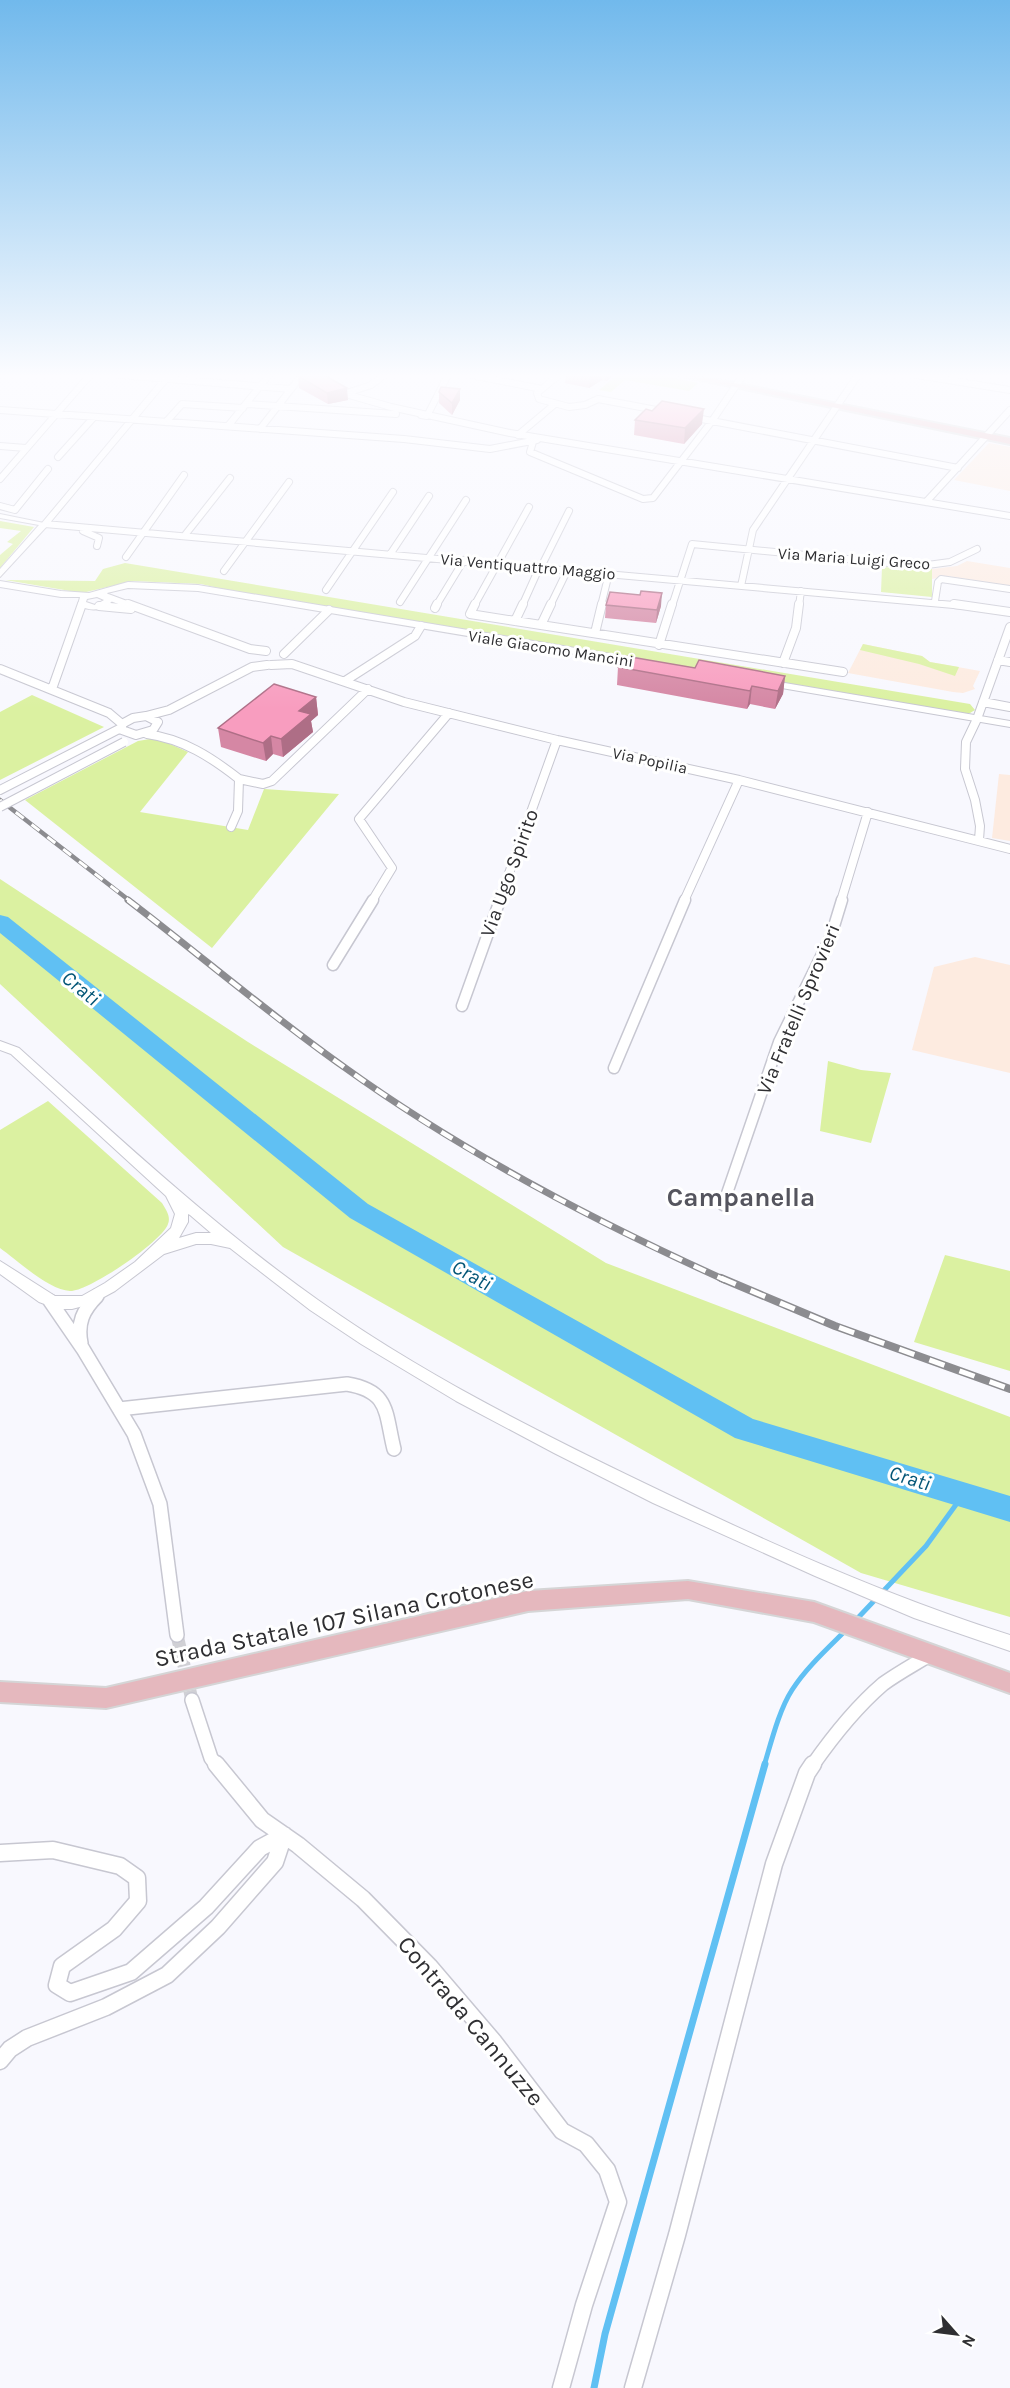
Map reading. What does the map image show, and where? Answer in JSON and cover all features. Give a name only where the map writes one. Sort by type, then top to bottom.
[{"type":"main road","name":"Strada Statale 107 Silana Crotonese","points":[[0,1692],[106,1698],[528,1601],[688,1590],[814,1612],[1010,1683]]},
{"type":"street","points":[[0,506],[15,510],[34,486]]},
{"type":"street","points":[[19,587],[3,581],[2,573],[76,486]]},
{"type":"street","points":[[126,556],[176,486]]},
{"type":"street","points":[[185,535],[223,486]]},
{"type":"street","points":[[224,571],[286,486]]},
{"type":"street","points":[[613,486],[643,499],[655,496],[662,486]]},
{"type":"street","points":[[741,586],[747,550],[756,524],[781,486]]},
{"type":"street","points":[[831,486],[1010,516]]},
{"type":"street","points":[[926,502],[941,486]]},
{"type":"street","points":[[326,590],[393,492]]},
{"type":"street","points":[[391,553],[429,496]]},
{"type":"street","points":[[400,602],[466,500]]},
{"type":"street","points":[[499,563],[529,507]]},
{"type":"street","points":[[515,621],[569,511]]},
{"type":"street","points":[[0,516],[45,524]]},
{"type":"street","name":"Via Ventiquattro Maggio","points":[[45,524],[935,601],[1010,612]]},
{"type":"street","points":[[59,524],[96,535],[99,541],[97,546]]},
{"type":"street","name":"Via Maria Luigi Greco","points":[[681,580],[692,544],[920,566],[951,563],[977,549]]},
{"type":"street","points":[[435,608],[464,560]]},
{"type":"street","name":"Viale Giacomo Mancini","points":[[499,563],[470,614],[843,672]]},
{"type":"street","points":[[541,625],[567,569]]},
{"type":"street","points":[[595,633],[609,573]]},
{"type":"street","points":[[935,601],[938,582],[941,579],[1010,589]]},
{"type":"street","points":[[659,645],[681,580]]},
{"type":"street","points":[[0,584],[86,599],[108,597],[250,649],[276,652],[289,647]]},
{"type":"street","name":"Viale Giacomo Mancini","points":[[86,599],[128,585],[198,588],[654,665]]},
{"type":"street","points":[[783,663],[796,628],[801,591]]},
{"type":"street","points":[[99,606],[108,602],[108,597]]},
{"type":"street","points":[[86,599],[99,606],[140,610]]},
{"type":"street","points":[[52,689],[86,599]]},
{"type":"street","points":[[0,669],[109,713],[135,717],[146,716],[169,710],[254,662],[289,647],[311,630],[328,610]]},
{"type":"street","points":[[345,681],[415,636],[421,626]]},
{"type":"street","points":[[979,840],[980,826],[975,800],[965,769],[966,742],[977,719],[1010,627]]},
{"type":"street","points":[[250,649],[254,662]]},
{"type":"street","points":[[276,652],[292,664]]},
{"type":"street","points":[[269,665],[282,661],[276,652]]},
{"type":"street","points":[[998,660],[1010,662]]},
{"type":"street","name":"Via Popilia","points":[[254,662],[269,665],[292,664],[449,713],[557,740],[739,780],[1010,849]]},
{"type":"street","points":[[760,682],[1010,724]]},
{"type":"street","points":[[109,713],[127,734],[164,735],[213,758],[239,779],[263,784],[272,781],[368,689]]},
{"type":"street","points":[[983,702],[1010,707]]},
{"type":"street","points":[[147,734],[169,710]]},
{"type":"street","points":[[333,964],[392,868],[359,819],[449,713]]},
{"type":"street","points":[[146,716],[157,724],[164,735]]},
{"type":"street","points":[[0,790],[110,734],[135,717]]},
{"type":"street","points":[[0,807],[136,735]]},
{"type":"street","name":"Via Ugo Spirito","points":[[462,1006],[557,740]]},
{"type":"street","points":[[231,826],[238,811],[239,779]]},
{"type":"street","points":[[614,1068],[676,919],[739,780]]},
{"type":"street","name":"Via Fratelli Sprovieri","points":[[723,1205],[779,1042],[831,936],[868,812]]},
{"type":"street","points":[[0,1045],[15,1051],[171,1192],[245,1254],[365,1340],[494,1416],[661,1501],[908,1607],[1010,1643]]},
{"type":"street","points":[[50,1301],[70,1303],[98,1295],[154,1255],[176,1234],[182,1220],[181,1208],[171,1192]]},
{"type":"street","points":[[154,1255],[182,1241],[208,1238],[222,1242],[245,1254]]},
{"type":"street","points":[[0,1266],[50,1301],[83,1349],[134,1434],[160,1504],[177,1635]]},
{"type":"street","points":[[83,1349],[78,1332],[79,1319],[98,1295]]},
{"type":"street","points":[[119,1409],[347,1384],[358,1385],[380,1396],[386,1403],[388,1430],[394,1449]]},
{"type":"street","points":[[633,2388],[677,2235],[774,1864],[807,1773],[836,1732],[858,1707],[885,1683],[931,1654]]},
{"type":"street","name":"Contrada Cannuzze","points":[[192,1700],[212,1758],[262,1820],[363,1899],[429,1966],[494,2042],[562,2131],[586,2144],[607,2170],[618,2202],[584,2305],[561,2388]]},
{"type":"street","points":[[0,1853],[52,1850],[120,1866],[137,1878],[138,1901],[114,1929],[62,1966],[57,1985],[70,1994],[131,1972],[206,1907],[260,1848],[284,1835]]},
{"type":"street","points":[[0,2061],[10,2049],[27,2038],[106,2007],[167,1975],[218,1927],[275,1862],[284,1835]]},
{"type":"shaded area","points":[[987,486],[1010,486],[1010,491]]},
{"type":"shaded area","points":[[967,561],[1010,568],[1010,586],[948,576],[932,579],[932,569],[957,566]]},
{"type":"shaded area","points":[[863,644],[922,656],[930,662],[980,671],[973,686],[975,689],[963,693],[953,692],[848,673]]},
{"type":"shaded area","points":[[999,774],[1010,775],[1010,841],[992,838]]},
{"type":"shaded area","points":[[975,957],[1010,965],[1010,1073],[912,1050],[934,967]]},
{"type":"green space","points":[[0,521],[34,527],[0,568],[0,555],[13,544],[7,542],[21,531],[0,528]]},
{"type":"green space","points":[[125,563],[970,704],[975,710],[970,713],[956,713],[240,593],[201,584],[133,581],[82,593],[5,580],[95,581],[103,569]]},
{"type":"green space","points":[[882,567],[932,569],[932,597],[881,592]]},
{"type":"green space","points":[[863,644],[922,656],[930,662],[959,667],[955,676],[919,664],[860,650]]},
{"type":"green space","points":[[32,695],[104,727],[0,780],[0,712]]},
{"type":"green space","points":[[161,740],[188,752],[140,812],[248,830],[264,789],[339,794],[212,948],[25,800],[138,741]]},
{"type":"green space","points":[[0,879],[248,1042],[606,1263],[1010,1417],[1010,1617],[861,1573],[283,1247],[0,984]]},
{"type":"green space","points":[[828,1061],[861,1070],[891,1073],[871,1143],[820,1131]]},
{"type":"green space","points":[[48,1101],[162,1203],[169,1218],[163,1232],[140,1253],[108,1275],[70,1291],[43,1280],[0,1248],[0,1130]]},
{"type":"green space","points":[[945,1255],[1010,1271],[1010,1371],[914,1342]]},
{"type":"building","points":[[641,591],[662,593],[657,610],[606,605],[610,592],[640,595]]},
{"type":"building","points":[[625,656],[695,668],[699,660],[785,676],[778,691],[752,686],[750,691],[618,667]]},
{"type":"building","points":[[274,684],[316,697],[299,711],[311,714],[281,739],[271,736],[263,743],[218,728]]},
{"type":"waterway","name":"Crati","points":[[0,922],[359,1211],[745,1429],[1010,1509]]},
{"type":"waterway","points":[[854,1622],[926,1546],[963,1495]]},
{"type":"waterway","points":[[764,1766],[787,1698],[810,1666],[846,1630]]},
{"type":"waterway","points":[[594,2388],[605,2334],[765,1764]]},
{"type":"tunnel","points":[[177,1635],[192,1700]]},
{"type":"railway","points":[[0,800],[130,901]]},
{"type":"railway","points":[[128,900],[316,1047],[435,1128],[577,1209],[725,1280]]},
{"type":"railway","points":[[721,1278],[835,1326],[1010,1389]]},
{"type":"district","name":"Campanella","points":[[741,1197]]}]
